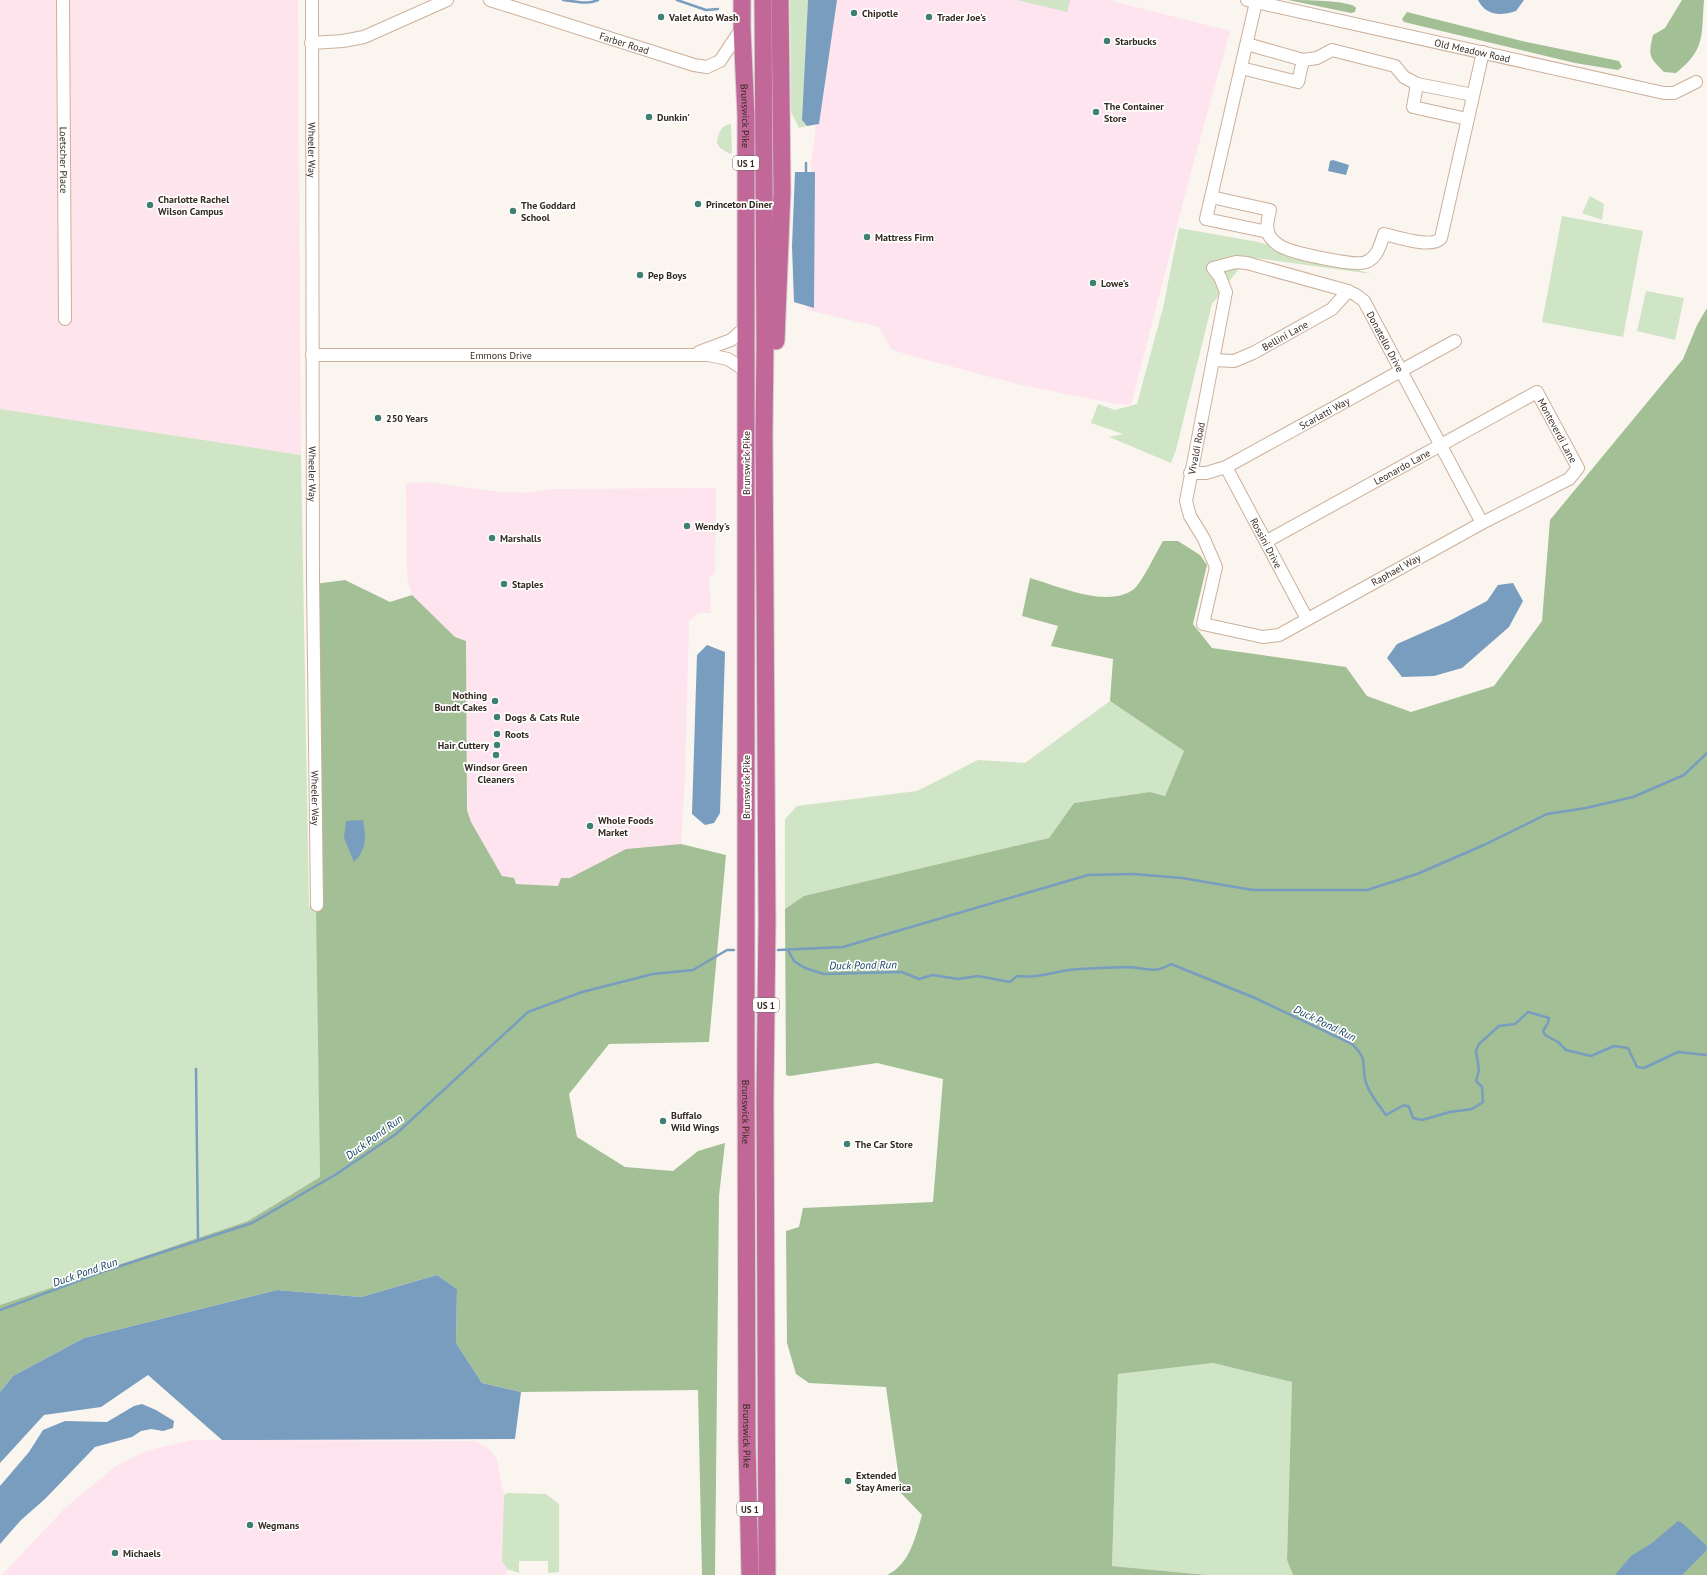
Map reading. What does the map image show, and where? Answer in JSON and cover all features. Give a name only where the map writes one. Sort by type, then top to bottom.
[{"type":"highway","name":"Brunswick Pike","points":[[742,0],[746,116],[747,1444],[750,1575]]},
{"type":"highway","name":"Brunswick Pike","points":[[763,0],[767,914],[765,1098],[767,1575]]},
{"type":"highway","points":[[764,434],[775,355],[779,280],[782,192],[780,0]]},
{"type":"highway","points":[[739,1575],[740,1513],[747,1444]]},
{"type":"street","name":"Loetscher Place","points":[[62,0],[65,319]]},
{"type":"street","name":"Wheeler Way","points":[[312,0],[312,355],[317,904]]},
{"type":"street","points":[[311,43],[343,41],[364,36],[447,0]]},
{"type":"street","name":"Farber Road","points":[[490,0],[694,65],[707,67],[720,61],[742,28]]},
{"type":"street","points":[[1251,1],[1247,44],[1206,219],[1268,232]]},
{"type":"street","name":"Old Meadow Road","points":[[1251,1],[1664,92],[1674,93],[1696,82]]},
{"type":"street","points":[[1247,44],[1304,60],[1317,58],[1332,50],[1395,66],[1404,77],[1417,84],[1473,95]]},
{"type":"street","points":[[1211,197],[1270,210],[1268,232],[1271,238],[1282,247],[1358,264],[1373,258],[1380,248],[1384,234],[1430,244],[1439,241],[1441,238],[1483,52]]},
{"type":"street","points":[[1241,68],[1298,82],[1304,60]]},
{"type":"street","points":[[1417,84],[1413,106],[1467,119]]},
{"type":"street","name":"Donatello Drive","points":[[1213,268],[1236,262],[1247,263],[1348,291],[1364,301],[1482,523]]},
{"type":"street","name":"Vivaldi Road","points":[[1204,624],[1216,566],[1204,539],[1190,516],[1186,501],[1226,292],[1220,277],[1213,268]]},
{"type":"street","name":"Bellini Lane","points":[[1213,360],[1234,361],[1253,353],[1332,309],[1348,291]]},
{"type":"street","name":"Emmons Drive","points":[[690,354],[731,340],[746,327]]},
{"type":"street","name":"Scarlatti Way","points":[[1190,474],[1206,473],[1226,467],[1455,341]]},
{"type":"street","name":"Emmons Drive","points":[[312,355],[708,354],[728,359],[746,371]]},
{"type":"street","name":"Leonardo Lane","points":[[1267,541],[1442,446],[1537,392]]},
{"type":"street","name":"Monteverdi Lane","points":[[1537,392],[1578,468]]},
{"type":"street","name":"Rossini Drive","points":[[1226,467],[1267,541],[1307,619]]},
{"type":"street","name":"Raphael Way","points":[[1204,624],[1263,637],[1279,635],[1482,523],[1569,479],[1578,468]]},
{"type":"shaded area","name":"Charlotte Rachel Wilson Campus","points":[[0,0],[298,0],[301,455],[0,409]]},
{"type":"shaded area","points":[[821,0],[1108,0],[1230,31],[1188,183],[1131,405],[1111,403],[1017,384],[905,354],[891,349],[879,327],[807,310],[811,162],[815,134]]},
{"type":"shaded area","points":[[427,482],[491,491],[524,493],[549,489],[716,488],[715,574],[709,577],[711,613],[699,613],[689,621],[685,779],[681,844],[626,849],[558,886],[516,884],[514,878],[502,876],[471,822],[467,810],[466,641],[455,637],[412,595],[407,577],[406,483]]},
{"type":"shaded area","points":[[192,1440],[475,1441],[488,1448],[497,1459],[504,1495],[502,1561],[507,1569],[507,1575],[2,1575],[66,1507],[116,1466],[146,1451]]},
{"type":"green space","points":[[790,0],[808,0],[802,120],[807,126],[799,128],[791,112]]},
{"type":"green space","points":[[1017,0],[1070,0],[1067,12]]},
{"type":"green space","points":[[1288,0],[1314,0],[1345,3],[1356,8],[1355,12],[1351,13]]},
{"type":"green space","points":[[1682,0],[1704,0],[1702,33],[1700,41],[1693,57],[1676,73],[1664,72],[1655,63],[1651,56],[1650,48],[1653,35],[1665,28]]},
{"type":"green space","points":[[1407,12],[1522,41],[1619,61],[1622,67],[1618,70],[1575,63],[1404,22],[1402,19]]},
{"type":"green space","points":[[731,124],[732,153],[730,154],[720,148],[717,143],[718,136],[722,128]]},
{"type":"green space","points":[[1590,196],[1604,204],[1602,220],[1582,213]]},
{"type":"green space","points":[[1562,216],[1643,231],[1623,337],[1542,322]]},
{"type":"green space","points":[[1179,228],[1258,242],[1372,274],[1248,257],[1212,304],[1176,450],[1171,463],[1109,437],[1123,434],[1091,423],[1098,404],[1115,410],[1137,404],[1163,308]]},
{"type":"green space","points":[[1646,291],[1684,298],[1675,340],[1637,331]]},
{"type":"green space","points":[[1707,308],[1707,1575],[1293,1575],[1287,1560],[1292,1382],[1213,1363],[1118,1374],[1112,1566],[1207,1575],[887,1575],[895,1570],[906,1557],[914,1541],[922,1515],[901,1493],[886,1387],[809,1383],[796,1374],[787,1343],[786,1231],[799,1227],[803,1208],[933,1202],[943,1079],[877,1063],[790,1076],[786,1075],[785,909],[804,896],[1049,838],[1074,803],[1150,792],[1165,796],[1184,751],[1110,701],[1113,659],[1051,646],[1058,626],[1022,616],[1030,578],[1083,594],[1111,597],[1123,595],[1137,586],[1163,541],[1178,541],[1200,555],[1207,565],[1193,624],[1212,648],[1346,667],[1367,696],[1411,712],[1494,686],[1542,621],[1550,520],[1683,359],[1697,325]]},
{"type":"green space","points":[[0,409],[301,455],[309,906],[316,906],[317,914],[320,1177],[248,1221],[0,1305]]},
{"type":"green space","points":[[345,580],[390,602],[412,595],[455,637],[466,641],[467,810],[471,822],[502,876],[514,878],[516,884],[558,886],[561,878],[570,878],[626,849],[681,844],[726,855],[709,1042],[609,1044],[569,1094],[577,1137],[625,1167],[673,1171],[698,1151],[725,1143],[719,1196],[715,1575],[702,1575],[698,1390],[521,1392],[482,1383],[456,1343],[457,1289],[437,1275],[361,1297],[277,1290],[84,1338],[13,1376],[0,1392],[0,1305],[248,1221],[320,1177],[316,906],[315,584]]},
{"type":"green space","points":[[1110,701],[1184,751],[1165,796],[1150,792],[1074,803],[1049,838],[805,896],[785,909],[785,819],[797,806],[917,791],[978,760],[1025,763]]},
{"type":"green space","points":[[1213,1363],[1292,1382],[1287,1560],[1293,1575],[1207,1575],[1112,1566],[1118,1374]]},
{"type":"green space","points":[[508,1493],[546,1494],[559,1504],[559,1572],[548,1573],[548,1561],[519,1561],[519,1573],[507,1569],[502,1561],[504,1495]]},
{"type":"water","points":[[808,0],[837,0],[819,124],[807,126],[802,120]]},
{"type":"water","points":[[1478,0],[1524,0],[1516,11],[1499,14],[1485,9]]},
{"type":"water","points":[[1333,160],[1349,165],[1346,175],[1328,171],[1330,161]]},
{"type":"water","points":[[795,172],[815,172],[814,308],[794,302],[792,246]]},
{"type":"water","points":[[1513,583],[1523,601],[1509,627],[1462,668],[1434,676],[1402,677],[1387,658],[1397,644],[1449,621],[1487,601],[1498,585]]},
{"type":"water","points":[[707,645],[725,652],[720,813],[714,823],[705,825],[692,814],[697,655]]},
{"type":"water","points":[[363,820],[365,837],[363,847],[354,862],[344,838],[346,821]]},
{"type":"water","points":[[437,1275],[457,1289],[456,1343],[482,1383],[521,1392],[515,1439],[222,1440],[148,1375],[101,1407],[44,1415],[0,1463],[0,1392],[13,1376],[84,1338],[277,1290],[361,1297]]},
{"type":"water","points":[[142,1404],[156,1410],[174,1421],[173,1428],[163,1431],[151,1429],[141,1431],[132,1437],[95,1447],[45,1499],[21,1520],[0,1544],[0,1486],[29,1452],[43,1430],[65,1421],[107,1422],[134,1406]]},
{"type":"water","points":[[1678,1521],[1707,1546],[1706,1551],[1682,1575],[1615,1575],[1631,1556],[1652,1543]]},
{"type":"waterway","points":[[563,0],[585,2],[598,0]]},
{"type":"waterway","points":[[677,0],[706,10],[718,9]]},
{"type":"waterway","points":[[806,163],[806,174]]},
{"type":"waterway","points":[[778,950],[843,947],[1088,875],[1133,874],[1182,878],[1253,890],[1367,890],[1417,874],[1484,845],[1547,814],[1586,808],[1633,797],[1684,775],[1707,753]]},
{"type":"waterway","name":"Duck Pond Run","points":[[0,1310],[102,1272],[252,1223],[335,1175],[396,1134],[528,1012],[582,992],[653,974],[693,970],[727,950],[734,950]]},
{"type":"waterway","name":"Duck Pond Run","points":[[788,950],[794,961],[805,968],[824,974],[902,972],[919,979],[933,975],[958,979],[978,976],[1010,982],[1017,976],[1037,976],[1069,970],[1127,967],[1154,970],[1171,964],[1255,998],[1352,1044],[1358,1050],[1363,1059],[1364,1077],[1370,1092],[1386,1115],[1404,1105],[1409,1107],[1413,1118],[1422,1120],[1450,1112],[1472,1109],[1483,1102],[1482,1087],[1476,1081],[1479,1070],[1476,1051],[1479,1044],[1499,1026],[1515,1024],[1528,1012],[1549,1018],[1543,1031],[1545,1035],[1558,1042],[1566,1050],[1591,1056],[1614,1046],[1628,1048],[1637,1067],[1644,1068],[1678,1052],[1707,1055]]},
{"type":"waterway","points":[[196,1069],[198,1240]]},
{"type":"place","name":"Chipotle","points":[[854,13]]},
{"type":"place","name":"Valet Auto Wash","points":[[661,17]]},
{"type":"place","name":"Trader Joe's","points":[[929,17]]},
{"type":"place","name":"Starbucks","points":[[1107,41]]},
{"type":"place","name":"The Container Store","points":[[1096,112]]},
{"type":"place","name":"Dunkin'","points":[[649,117]]},
{"type":"place","name":"Princeton Diner","points":[[698,204]]},
{"type":"place","name":"Charlotte Rachel Wilson Campus","points":[[150,205]]},
{"type":"place","name":"The Goddard School","points":[[513,211]]},
{"type":"place","name":"Mattress Firm","points":[[867,237]]},
{"type":"place","name":"Pep Boys","points":[[640,275]]},
{"type":"place","name":"Lowe's","points":[[1093,283]]},
{"type":"place","name":"250 Years","points":[[378,418]]},
{"type":"place","name":"Wendy's","points":[[687,526]]},
{"type":"place","name":"Marshalls","points":[[492,538]]},
{"type":"place","name":"Staples","points":[[504,584]]},
{"type":"place","name":"Nothing Bundt Cakes","points":[[495,701]]},
{"type":"place","name":"Dogs & Cats Rule","points":[[497,717]]},
{"type":"place","name":"Roots","points":[[497,734]]},
{"type":"place","name":"Hair Cuttery","points":[[497,745]]},
{"type":"place","name":"Windsor Green Cleaners","points":[[496,755]]},
{"type":"place","name":"Whole Foods Market","points":[[590,826]]},
{"type":"place","name":"Buffalo Wild Wings","points":[[663,1121]]},
{"type":"place","name":"The Car Store","points":[[847,1144]]},
{"type":"place","name":"Extended Stay America","points":[[848,1481]]},
{"type":"place","name":"Wegmans","points":[[250,1525]]},
{"type":"place","name":"Michaels","points":[[115,1553]]}]
